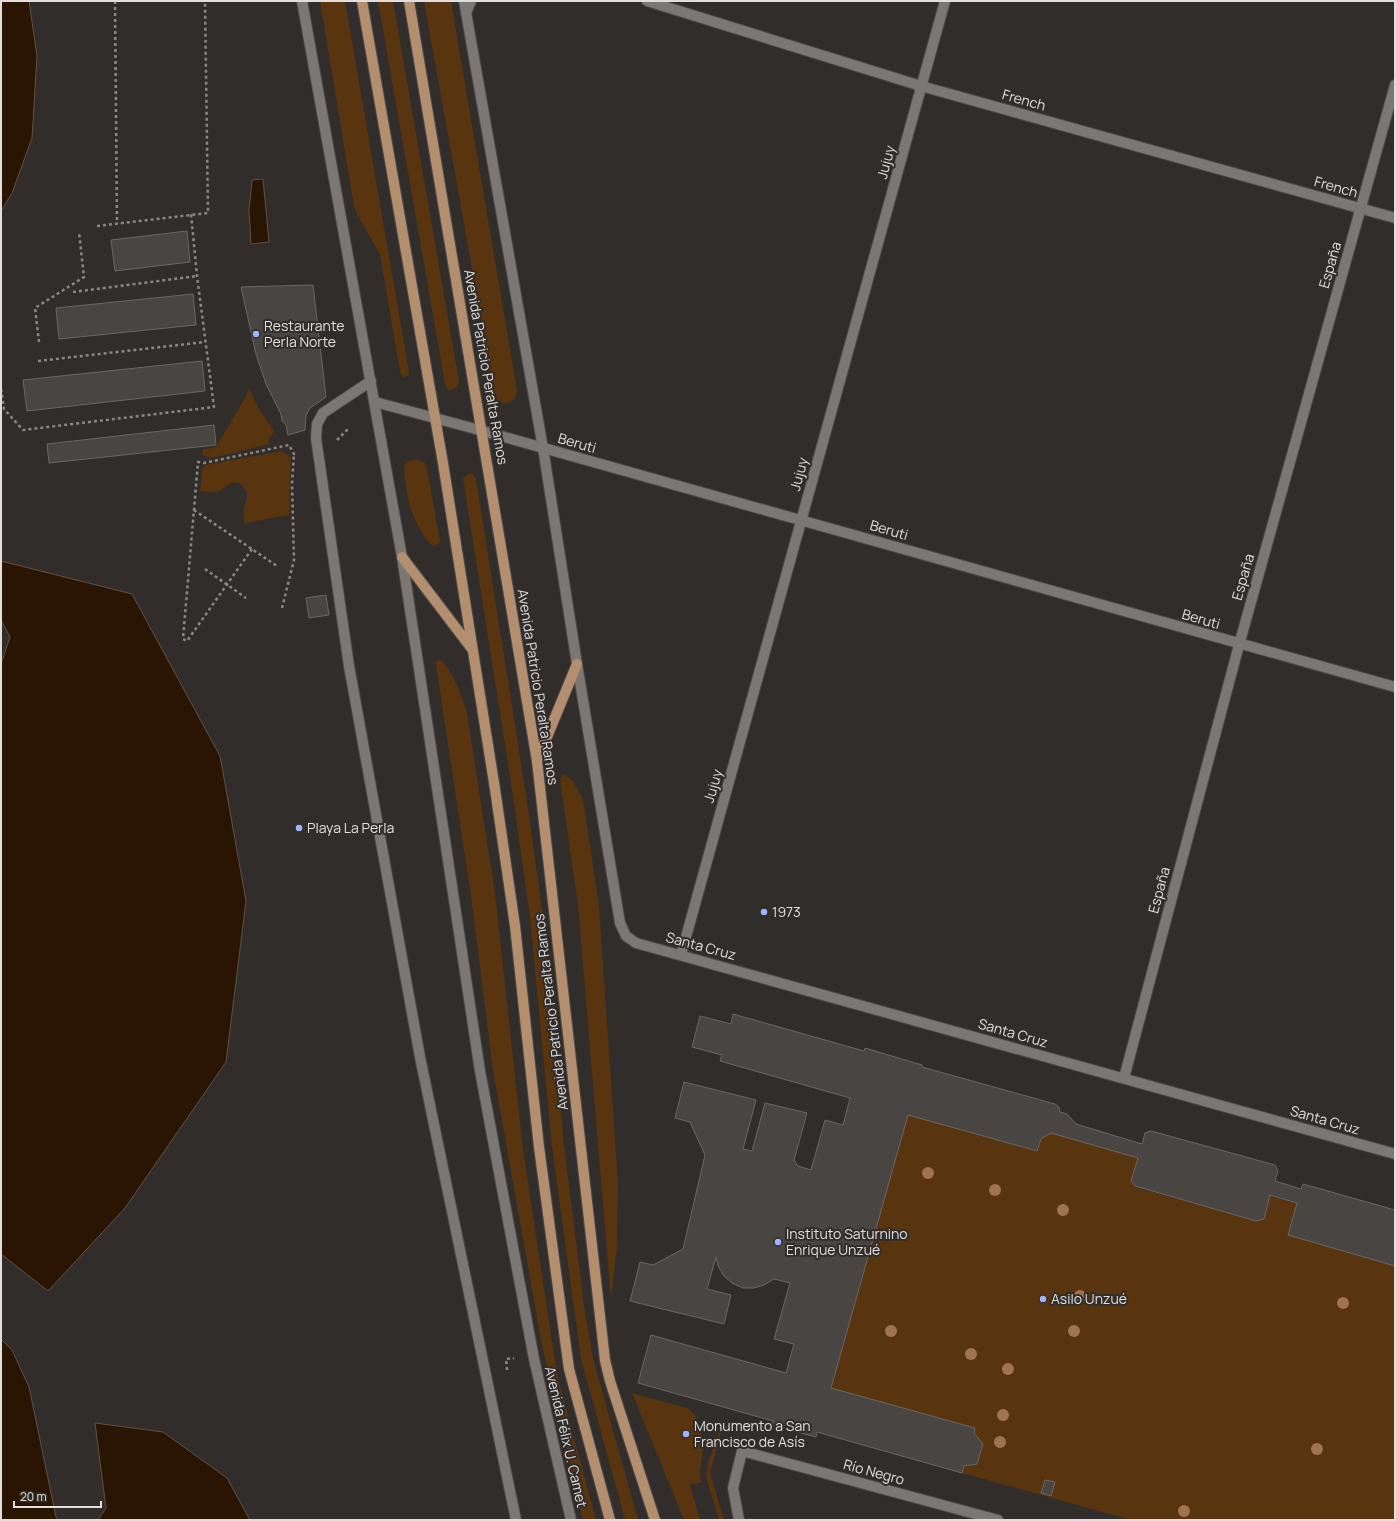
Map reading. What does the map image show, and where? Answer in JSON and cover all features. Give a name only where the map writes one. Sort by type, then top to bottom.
[{"type":"main road","name":"Avenida Patricio Peralta Ramos","points":[[362,1],[435,418],[495,789],[515,926],[539,1147],[569,1369]]},
{"type":"main road","name":"Avenida Patricio Peralta Ramos","points":[[409,1],[483,431],[537,761],[603,1341],[610,1381],[655,1520]]},
{"type":"main road","points":[[402,556],[472,650]]},
{"type":"main road","points":[[537,761],[577,664]]},
{"type":"main road","name":"Avenida Félix U. Camet","points":[[569,1369],[610,1520]]},
{"type":"street","points":[[302,1],[402,556]]},
{"type":"street","points":[[464,1],[543,448],[577,664]]},
{"type":"street","points":[[466,13],[471,1]]},
{"type":"street","name":"French","points":[[647,1],[921,86],[1395,218]]},
{"type":"street","name":"Jujuy","points":[[681,955],[945,1]]},
{"type":"street","name":"España","points":[[1124,1078],[1239,645],[1395,85]]},
{"type":"street","points":[[371,381],[323,413],[316,424],[316,438],[349,666],[420,1057],[516,1520]]},
{"type":"street","name":"Beruti","points":[[375,402],[801,520],[1239,645],[1395,687]]},
{"type":"street","name":"Avenida Félix U. Camet","points":[[402,556],[480,1071],[534,1359],[571,1520]]},
{"type":"street","name":"Santa Cruz","points":[[577,664],[620,923],[626,936],[636,943],[1395,1154]]},
{"type":"street","name":"Río Negro","points":[[739,1520],[733,1488],[742,1451],[998,1520]]},
{"type":"path","points":[[115,1],[117,223]]},
{"type":"path","points":[[97,226],[208,213],[205,1]]},
{"type":"path","points":[[1,389],[4,409],[23,430],[214,407],[197,276],[191,214]]},
{"type":"path","points":[[39,342],[35,308],[84,277],[79,232]]},
{"type":"path","points":[[73,292],[197,276]]},
{"type":"path","points":[[38,362],[205,342]]},
{"type":"path","points":[[338,440],[349,428]]},
{"type":"path","points":[[252,549],[187,641],[183,638],[198,462],[204,463],[289,446],[294,454],[292,516],[294,560],[282,608]]},
{"type":"path","points":[[294,454],[301,452]]},
{"type":"path","points":[[194,510],[277,566]]},
{"type":"path","points":[[204,569],[246,598]]},
{"type":"shaded area","points":[[1,1],[29,1],[37,56],[32,138],[12,193],[1,211]]},
{"type":"shaded area","points":[[320,1],[345,1],[409,372],[408,376],[403,377],[400,372],[380,254],[354,207]]},
{"type":"shaded area","points":[[378,1],[393,1],[459,381],[458,386],[452,390],[448,390],[445,384]]},
{"type":"shaded area","points":[[424,1],[451,1],[517,391],[514,400],[506,404],[498,401],[494,391]]},
{"type":"shaded area","points":[[263,179],[269,242],[251,244],[249,210],[252,180]]},
{"type":"shaded area","points":[[249,388],[259,409],[275,432],[269,438],[269,444],[213,458],[203,456],[202,450],[216,447],[245,398]]},
{"type":"shaded area","points":[[282,451],[291,458],[289,515],[245,523],[244,511],[247,492],[240,484],[237,482],[231,483],[217,492],[200,491],[202,469],[206,465]]},
{"type":"shaded area","points":[[416,459],[425,463],[427,468],[440,541],[435,546],[428,542],[419,528],[407,494],[404,466],[406,462]]},
{"type":"shaded area","points":[[469,474],[473,474],[476,479],[526,794],[543,916],[564,1145],[585,1313],[593,1358],[638,1520],[625,1520],[581,1359],[552,1147],[530,918],[513,796],[463,478]]},
{"type":"shaded area","points":[[1,561],[132,594],[220,756],[246,901],[226,1062],[125,1208],[48,1291],[1,1254],[1,664],[10,637],[1,620]]},
{"type":"shaded area","points":[[439,660],[443,662],[452,675],[467,713],[495,893],[523,1149],[553,1348],[558,1378],[596,1520],[583,1520],[542,1345],[493,1070],[471,896],[436,665],[436,662]]},
{"type":"shaded area","points":[[563,774],[573,781],[583,799],[599,906],[618,1184],[617,1248],[611,1299],[578,906],[560,780]]},
{"type":"shaded area","points":[[908,1115],[1037,1151],[1041,1139],[1051,1133],[1138,1158],[1131,1181],[1135,1187],[1256,1221],[1264,1218],[1270,1195],[1297,1203],[1288,1235],[1395,1266],[1395,1520],[1131,1520],[962,1473],[964,1466],[977,1464],[983,1444],[974,1433],[975,1428],[831,1388]]},
{"type":"shaded area","points":[[1,1339],[12,1350],[29,1387],[56,1517],[59,1520],[1,1520]]},
{"type":"shaded area","points":[[632,1393],[687,1408],[696,1417],[704,1443],[700,1471],[701,1482],[690,1485],[700,1520],[684,1520]]},
{"type":"shaded area","points":[[95,1423],[163,1432],[227,1478],[250,1520],[98,1520],[106,1508]]},
{"type":"shaded area","points":[[719,1432],[721,1433],[710,1473],[724,1520],[719,1520],[706,1477],[708,1463]]},
{"type":"building","points":[[187,231],[190,262],[115,271],[111,240]]},
{"type":"building","points":[[313,285],[326,397],[310,408],[306,415],[305,430],[288,435],[286,425],[282,421],[281,414],[266,384],[256,354],[241,287]]},
{"type":"building","points":[[193,294],[196,325],[59,339],[56,308]]},
{"type":"building","points":[[202,361],[205,391],[27,411],[23,380]]},
{"type":"building","points":[[214,425],[216,445],[49,463],[47,444]]},
{"type":"building","points":[[326,595],[329,615],[309,618],[306,598]]},
{"type":"building","name":"Instituto Saturnino Enrique Unzué","points":[[733,1014],[864,1051],[865,1048],[922,1065],[922,1067],[1055,1104],[1059,1107],[1060,1112],[1067,1114],[1076,1124],[1142,1144],[1145,1133],[1151,1131],[1275,1165],[1278,1171],[1275,1181],[1301,1189],[1303,1184],[1395,1210],[1395,1266],[1288,1235],[1297,1203],[1270,1195],[1264,1219],[1256,1221],[1135,1186],[1131,1181],[1138,1158],[1051,1133],[1041,1139],[1037,1151],[908,1115],[831,1388],[975,1428],[974,1433],[983,1444],[977,1464],[964,1466],[962,1473],[817,1432],[816,1437],[772,1425],[773,1421],[638,1383],[651,1335],[786,1373],[794,1344],[774,1339],[790,1283],[774,1279],[764,1285],[754,1288],[743,1288],[732,1283],[724,1276],[718,1266],[716,1257],[707,1289],[731,1295],[724,1324],[630,1301],[640,1262],[653,1265],[683,1249],[705,1155],[690,1122],[675,1118],[684,1082],[756,1100],[743,1149],[752,1151],[765,1103],[807,1113],[794,1160],[798,1166],[811,1170],[825,1120],[843,1125],[850,1098],[720,1061],[722,1055],[692,1047],[700,1016],[731,1024]]},
{"type":"building","points":[[1045,1480],[1055,1482],[1051,1496],[1041,1493]]},
{"type":"place","name":"Restaurante Perla Norte","points":[[256,334]]},
{"type":"place","name":"Playa La Perla","points":[[299,828]]},
{"type":"place","name":"1973","points":[[764,912]]},
{"type":"place","name":"Instituto Saturnino Enrique Unzué","points":[[778,1242]]},
{"type":"place","name":"Asilo Unzué","points":[[1043,1299]]},
{"type":"place","name":"Monumento a San Francisco de Asís","points":[[686,1434]]}]
